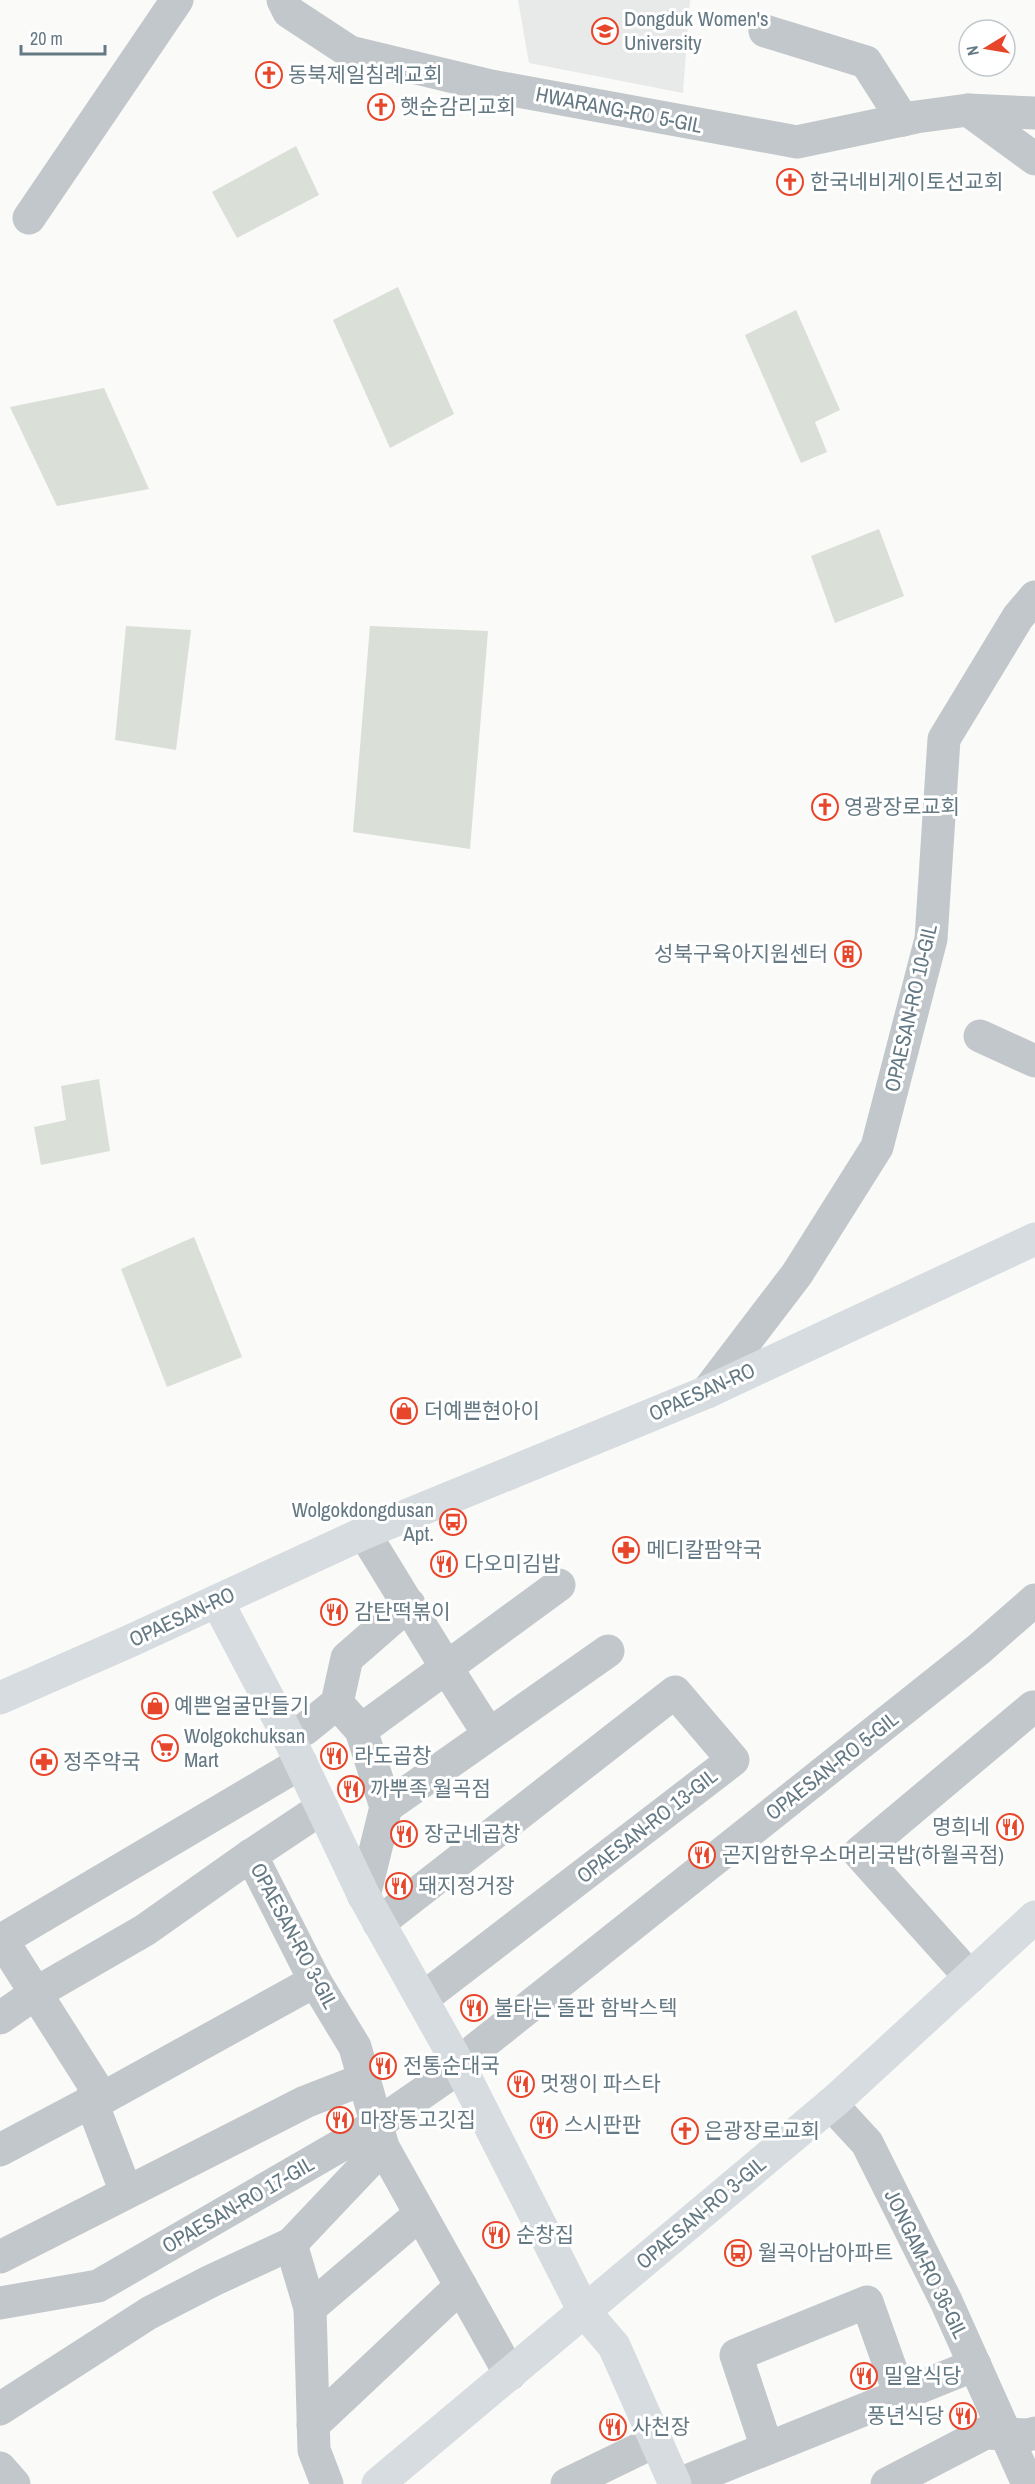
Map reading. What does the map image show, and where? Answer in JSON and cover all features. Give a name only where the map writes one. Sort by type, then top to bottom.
[{"type":"street","points":[[29,218],[177,0]]},
{"type":"street","name":"HWARANG-RO 5-GIL","points":[[283,0],[289,12],[350,51],[491,86],[797,142],[903,120],[968,110],[1035,113]]},
{"type":"street","points":[[765,31],[866,62],[903,120]]},
{"type":"street","points":[[968,110],[1035,159]]},
{"type":"street","name":"OPAESAN-RO 10-GIL","points":[[707,1392],[796,1274],[877,1147],[931,939],[944,739],[1018,617],[1035,597]]},
{"type":"street","points":[[980,1036],[1035,1061]]},
{"type":"street","name":"OPAESAN-RO","points":[[0,1698],[364,1533],[707,1392],[1035,1239]]},
{"type":"street","points":[[364,1533],[409,1604],[445,1669],[489,1734]]},
{"type":"street","points":[[361,1730],[559,1585]]},
{"type":"street","name":"OPAESAN-RO 5-GIL","points":[[460,2067],[476,2049],[979,1649],[1035,1600]]},
{"type":"street","points":[[218,1601],[372,1909],[460,2067],[584,2311],[614,2346],[677,2484],[975,2365]]},
{"type":"street","points":[[126,2192],[92,2103],[94,2085],[1,1940],[294,1750],[304,1729],[337,1703],[347,1658],[409,1604]]},
{"type":"street","points":[[386,1807],[608,1651]]},
{"type":"street","name":"OPAESAN-RO 13-GIL","points":[[372,1909],[675,1692],[732,1760],[422,1999]]},
{"type":"street","points":[[337,1703],[361,1730],[386,1807],[372,1909]]},
{"type":"street","points":[[970,1977],[859,1853],[1033,1707],[1035,1709]]},
{"type":"street","points":[[0,2018],[36,1993],[145,1930],[322,1808]]},
{"type":"street","name":"OPAESAN-RO 3-GIL","points":[[251,1855],[315,1981],[355,2047],[379,2136],[420,2214],[510,2373]]},
{"type":"street","name":"OPAESAN-RO 3-GIL","points":[[378,2484],[831,2104],[1035,1917]]},
{"type":"street","points":[[0,2150],[92,2103],[315,1981]]},
{"type":"street","name":"OPAESAN-RO 17-GIL","points":[[0,2409],[149,2313],[210,2281],[291,2244],[379,2136],[460,2067]]},
{"type":"street","points":[[0,2257],[305,2102],[364,2079]]},
{"type":"street","name":"JONGAM-RO 36-GIL","points":[[831,2104],[867,2143],[946,2301],[975,2365],[1020,2433],[1028,2484]]},
{"type":"street","name":"OPAESAN-RO 17-GIL","points":[[0,2303],[98,2286],[379,2136]]},
{"type":"street","points":[[310,2308],[420,2214]]},
{"type":"street","points":[[291,2244],[310,2308],[314,2450],[327,2484]]},
{"type":"street","points":[[313,2425],[461,2286]]},
{"type":"street","points":[[767,2448],[736,2355],[867,2302],[900,2395]]},
{"type":"street","points":[[887,2484],[985,2433],[1020,2433]]},
{"type":"street","points":[[567,2484],[656,2441]]},
{"type":"street","points":[[0,2468],[14,2484]]},
{"type":"shaded area","name":"Dongduk Women's University","points":[[518,0],[690,0],[683,93],[529,63]]},
{"type":"shaded area","points":[[296,146],[319,195],[237,238],[212,192]]},
{"type":"shaded area","points":[[398,287],[454,414],[390,448],[333,320]]},
{"type":"shaded area","points":[[796,310],[840,410],[815,422],[827,452],[801,463],[745,335]]},
{"type":"shaded area","points":[[104,388],[149,489],[57,506],[10,407]]},
{"type":"shaded area","points":[[879,529],[904,596],[835,623],[811,556]]},
{"type":"shaded area","points":[[126,626],[191,630],[176,750],[115,740]]},
{"type":"shaded area","points":[[370,626],[488,631],[470,849],[353,832]]},
{"type":"shaded area","points":[[99,1079],[110,1151],[41,1165],[34,1127],[66,1120],[61,1086]]},
{"type":"shaded area","points":[[194,1237],[242,1357],[167,1387],[121,1269]]},
{"type":"place","name":"Dongduk Women's University","points":[[605,31]]},
{"type":"place","name":"동북제일침례교회","points":[[269,75]]},
{"type":"place","name":"햇순감리교회","points":[[381,107]]},
{"type":"place","name":"한국네비게이토선교회","points":[[790,182]]},
{"type":"place","name":"영광장로교회","points":[[825,807]]},
{"type":"place","name":"성북구육아지원센터","points":[[848,954]]},
{"type":"place","name":"더예쁜현아이","points":[[404,1411]]},
{"type":"place","name":"Wolgokdongdusan Apt.","points":[[453,1522]]},
{"type":"place","name":"메디칼팜약국","points":[[626,1550]]},
{"type":"place","name":"다오미김밥","points":[[444,1564]]},
{"type":"place","name":"감탄떡볶이","points":[[334,1612]]},
{"type":"place","name":"예쁜얼굴만들기","points":[[155,1706]]},
{"type":"place","name":"Wolgokchuksan Mart","points":[[165,1748]]},
{"type":"place","name":"라도곱창","points":[[334,1756]]},
{"type":"place","name":"정주약국","points":[[44,1762]]},
{"type":"place","name":"까뿌족 월곡점","points":[[351,1789]]},
{"type":"place","name":"명희네","points":[[1010,1827]]},
{"type":"place","name":"장군네곱창","points":[[404,1834]]},
{"type":"place","name":"곤지암한우소머리국밥(하월곡점)","points":[[702,1855]]},
{"type":"place","name":"돼지정거장","points":[[399,1886]]},
{"type":"place","name":"불타는 돌판 함박스텍","points":[[474,2008]]},
{"type":"place","name":"전통순대국","points":[[383,2066]]},
{"type":"place","name":"멋쟁이 파스타","points":[[521,2084]]},
{"type":"place","name":"마장동고깃집","points":[[340,2120]]},
{"type":"place","name":"스시판판","points":[[544,2125]]},
{"type":"place","name":"은광장로교회","points":[[685,2131]]},
{"type":"place","name":"순창집","points":[[496,2235]]},
{"type":"place","name":"월곡아남아파트","points":[[738,2253]]},
{"type":"place","name":"밀알식당","points":[[864,2376]]},
{"type":"place","name":"풍년식당","points":[[963,2416]]},
{"type":"place","name":"사천장","points":[[613,2427]]}]
